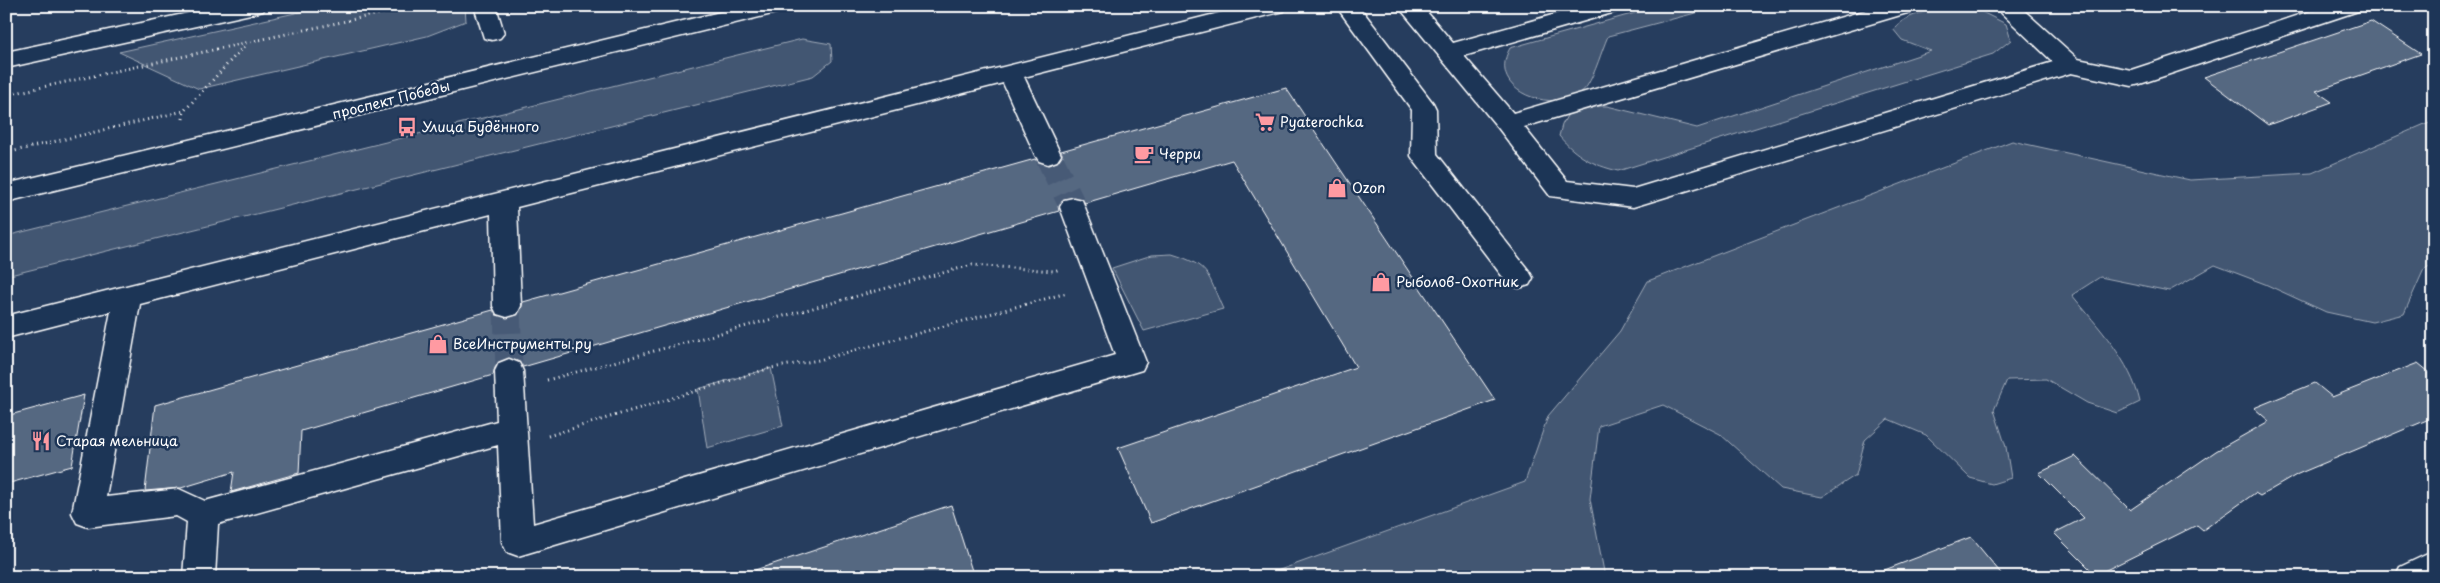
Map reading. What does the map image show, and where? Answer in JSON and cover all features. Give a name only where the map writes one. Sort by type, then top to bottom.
[{"type":"main road","points":[[6,60],[255,6]]},
{"type":"main road","points":[[485,6],[492,33]]},
{"type":"main road","name":"проспект Победы","points":[[6,193],[776,6]]},
{"type":"main road","points":[[6,327],[1276,6]]},
{"type":"main road","points":[[1347,6],[1424,109],[1424,156],[1519,278]]},
{"type":"main road","points":[[1409,6],[1508,123],[1559,189],[1633,198],[2070,65],[2132,78],[2350,6]]},
{"type":"main road","points":[[1447,53],[1610,6]]},
{"type":"main road","points":[[1508,123],[1906,6]]},
{"type":"main road","points":[[2005,6],[2070,65]]},
{"type":"main road","points":[[1011,74],[1048,155]]},
{"type":"main road","points":[[504,202],[507,306]]},
{"type":"main road","points":[[510,380],[518,542],[1132,362],[1073,207]]},
{"type":"main road","points":[[128,296],[88,513],[179,502],[203,515],[513,438]]},
{"type":"main road","points":[[199,577],[203,515]]},
{"type":"main road","points":[[2411,577],[2434,565]]},
{"type":"path","points":[[6,95],[415,6]]},
{"type":"path","points":[[6,153],[184,111],[253,36]]},
{"type":"path","points":[[182,151],[184,111]]},
{"type":"path","points":[[510,380],[972,265],[1097,272]]},
{"type":"path","points":[[513,438],[771,368],[819,360],[1097,272]]},
{"type":"shaded area","points":[[327,6],[465,6],[466,21],[427,36],[199,89],[119,52]]},
{"type":"shaded area","points":[[1660,6],[1722,6],[1608,36],[1587,86],[1577,95],[1562,100],[1530,97],[1517,89],[1508,79],[1505,65],[1510,48]]},
{"type":"shaded area","points":[[1974,8],[2006,24],[2011,40],[1993,54],[1618,171],[1586,159],[1559,136],[1569,112],[1585,106],[1607,106],[1697,128],[1931,51],[1902,40],[1893,29],[1901,22],[1920,13]]},
{"type":"shaded area","points":[[802,39],[831,44],[832,61],[813,76],[6,276],[6,236]]},
{"type":"shaded area","points":[[2434,120],[2434,264],[2424,269],[2404,314],[2372,322],[2326,312],[2265,284],[2215,265],[2169,291],[2100,277],[2072,295],[2103,332],[2121,359],[2136,387],[2140,402],[2117,413],[2087,403],[2046,379],[2007,380],[1994,410],[2006,447],[2011,478],[1992,484],[1970,478],[1926,435],[1888,419],[1865,440],[1856,475],[1822,497],[1781,489],[1720,434],[1663,405],[1599,426],[1590,499],[1605,577],[1260,577],[1525,482],[1548,416],[1620,331],[1648,281],[2012,141],[2190,180],[2312,173]]},
{"type":"shaded area","points":[[1172,254],[1185,258],[1201,267],[1210,279],[1223,309],[1144,331],[1112,268],[1152,255]]},
{"type":"shaded area","points":[[771,368],[783,426],[707,448],[698,389]]},
{"type":"building","points":[[2371,21],[2421,54],[2316,91],[2332,102],[2268,125],[2204,77]]},
{"type":"building","points":[[1286,88],[1495,400],[1151,523],[1118,448],[1356,367],[1232,160],[1085,203],[1082,198],[1073,196],[1064,198],[1058,206],[1059,211],[523,367],[520,361],[508,357],[497,362],[493,375],[301,431],[299,473],[231,492],[234,472],[181,488],[145,491],[155,405],[493,310],[496,316],[508,319],[519,315],[523,302],[1035,159],[1038,163],[1049,166],[1059,162],[1063,156],[1061,151]]},
{"type":"building","points":[[2418,363],[2434,376],[2434,417],[2298,474],[2260,496],[2255,493],[2203,530],[2197,525],[2096,575],[2054,533],[2084,518],[2039,473],[2075,456],[2130,510],[2216,451],[2269,421],[2254,408],[2315,383],[2332,397]]},
{"type":"building","name":"Старая мельница","points":[[84,395],[72,466],[6,484],[6,416]]},
{"type":"building","points":[[951,505],[974,577],[756,577],[755,570]]},
{"type":"building","points":[[1971,537],[2004,577],[1874,577],[1874,574]]},
{"type":"tunnel","points":[[1048,155],[1073,207]]},
{"type":"tunnel","points":[[507,306],[509,371]]},
{"type":"place","name":"Pyaterochka","points":[[1265,122]]},
{"type":"place","name":"Улица Будённого","points":[[407,127]]},
{"type":"place","name":"Черри","points":[[1144,154]]},
{"type":"place","name":"Ozon","points":[[1337,188]]},
{"type":"place","name":"Рыболов-Охотник","points":[[1381,282]]},
{"type":"place","name":"ВсеИнструменты.ру","points":[[438,344]]},
{"type":"place","name":"Старая мельница","points":[[41,441]]}]
